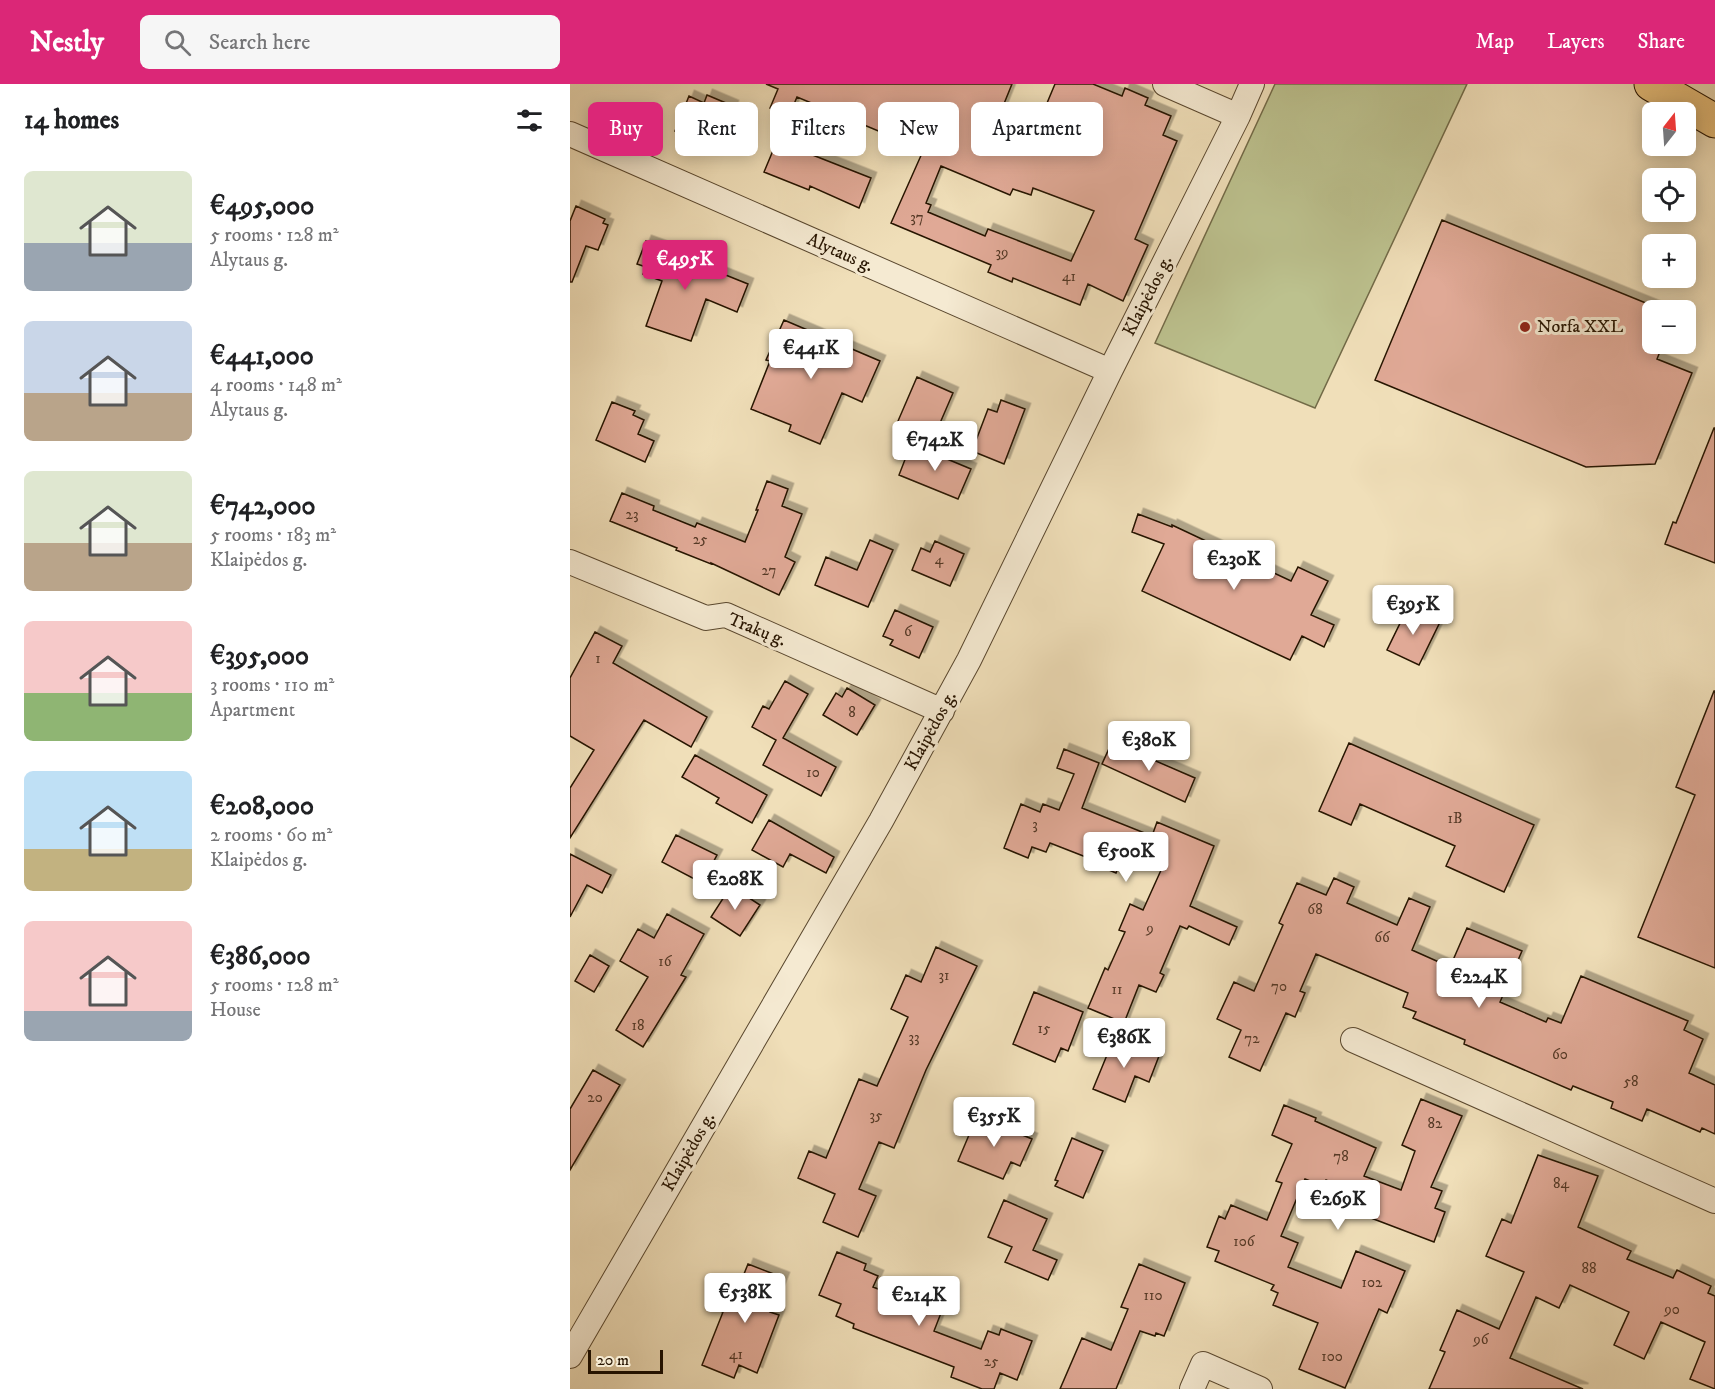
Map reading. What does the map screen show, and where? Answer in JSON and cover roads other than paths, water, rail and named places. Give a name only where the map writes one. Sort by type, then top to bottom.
[{"type":"highway","points":[[1651,84],[1715,121]]},
{"type":"street","points":[[1165,84],[1238,116]]},
{"type":"street","name":"Klaipėdos g.","points":[[570,1356],[942,711],[1252,84]]},
{"type":"street","name":"Alytaus g.","points":[[570,134],[1110,371]]},
{"type":"street","name":"Trakų g.","points":[[570,563],[706,618],[726,615],[942,711]]},
{"type":"street","points":[[1353,1040],[1715,1201]]},
{"type":"street","points":[[1192,1389],[1203,1364],[1260,1389]]},
{"type":"place","name":"Norfa XXL","points":[[1525,327]]}]
